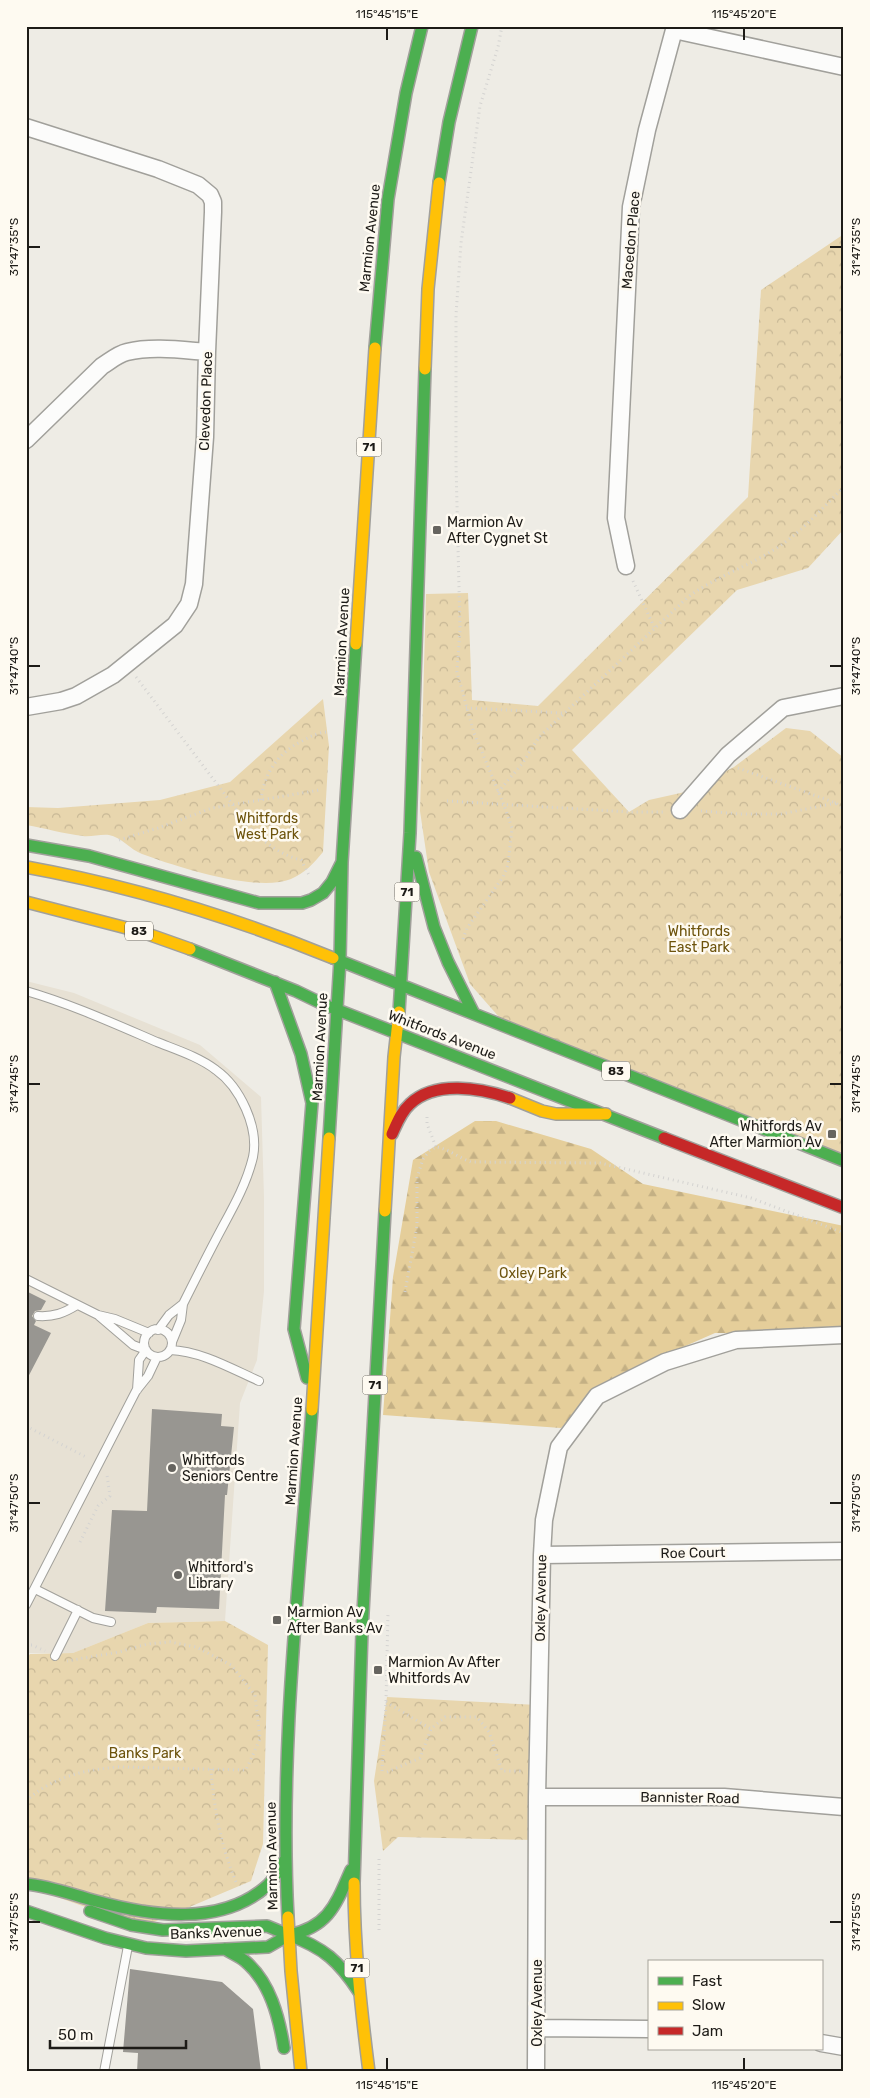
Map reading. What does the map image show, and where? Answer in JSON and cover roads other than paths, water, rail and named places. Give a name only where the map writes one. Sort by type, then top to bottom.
[{"type":"main road","name":"Marmion Avenue","points":[[302,2072],[289,1935],[285,1860],[291,1693],[313,1399],[340,960],[342,862],[350,771],[371,403],[388,199],[406,93],[422,26]]},
{"type":"main road","name":"71","points":[[369,2072],[359,1993],[354,1927],[354,1864],[362,1631],[389,1140],[394,1057],[398,1034],[410,834],[428,288],[437,192],[449,122],[471,28]]},
{"type":"main road","points":[[378,175],[388,199]]},
{"type":"main road","points":[[410,834],[434,927],[448,962],[474,1014]]},
{"type":"main road","points":[[26,845],[89,856],[259,903],[302,903],[311,900],[327,888],[342,862]]},
{"type":"main road","name":"83","points":[[26,867],[65,874],[167,900],[274,935],[844,1161]]},
{"type":"main road","name":"Whitfords Avenue","points":[[26,902],[142,932],[208,955],[337,1010],[844,1208]]},
{"type":"main road","points":[[275,982],[302,1054],[312,1103],[294,1329],[313,1399]]},
{"type":"main road","points":[[389,1140],[403,1111],[412,1101],[426,1092],[467,1090],[501,1095],[554,1114],[606,1114]]},
{"type":"main road","points":[[26,1884],[40,1884],[98,1902],[158,1915],[215,1912],[249,1899],[268,1885],[285,1860]]},
{"type":"main road","points":[[289,1935],[310,1930],[318,1925],[340,1895],[354,1864]]},
{"type":"main road","name":"Banks Avenue","points":[[26,1889],[131,1925],[163,1930],[267,1926],[289,1935]]},
{"type":"main road","name":"Banks Avenue","points":[[26,1911],[105,1938],[146,1948],[186,1951],[268,1946],[289,1935]]},
{"type":"main road","points":[[289,1935],[308,1942],[327,1953],[342,1966],[359,1993]]},
{"type":"main road","points":[[225,1949],[247,1962],[270,1994],[280,2026],[287,2063]]},
{"type":"street","name":"Macedon Place","points":[[626,566],[616,518],[631,207],[647,130],[674,30],[844,67]]},
{"type":"street","name":"Clevedon Place","points":[[26,127],[198,185],[210,195],[214,212],[207,352],[206,437],[192,595],[182,616],[175,625],[92,688],[61,702],[26,707]]},
{"type":"street","points":[[26,440],[102,366],[126,352],[160,349],[207,352]]},
{"type":"street","points":[[680,810],[728,755],[783,708],[844,696]]},
{"type":"street","name":"Oxley Avenue","points":[[536,2072],[536,1797],[542,1555],[544,1520],[559,1447],[597,1396],[666,1362],[736,1340],[844,1335]]},
{"type":"street","name":"Roe Court","points":[[542,1555],[844,1551]]},
{"type":"street","name":"Bannister Road","points":[[536,1797],[724,1797],[844,1807]]},
{"type":"street","points":[[537,2028],[648,2029]]},
{"type":"street","points":[[822,2044],[844,2048]]},
{"type":"lane","points":[[26,992],[115,1024],[192,1057],[216,1070],[229,1082],[245,1108],[252,1124],[254,1138],[253,1155],[246,1181],[183,1304],[180,1320],[171,1346],[164,1356],[152,1356],[146,1350],[133,1345],[98,1315],[26,1279]]},
{"type":"lane","points":[[38,1316],[51,1317],[63,1313],[77,1304]]},
{"type":"lane","points":[[139,1360],[146,1350],[145,1340],[149,1334],[158,1330],[169,1315],[183,1304]]},
{"type":"lane","points":[[98,1315],[115,1319],[149,1334]]},
{"type":"lane","points":[[158,1330],[166,1332],[171,1346],[206,1358],[259,1381]]},
{"type":"lane","points":[[133,1345],[139,1360],[136,1391]]},
{"type":"lane","points":[[26,1605],[136,1391],[148,1376],[157,1357]]},
{"type":"lane","points":[[34,1589],[93,1618],[111,1622]]},
{"type":"lane","points":[[55,1656],[78,1610]]},
{"type":"lane","points":[[104,2072],[128,1944]]},
{"type":"place","name":"Marmion Av After Cygnet St","points":[[437,530]]},
{"type":"place","name":"Whitfords Av After Marmion Av","points":[[832,1134]]},
{"type":"place","name":"Whitfords Seniors Centre","points":[[172,1468]]},
{"type":"place","name":"Whitford's Library","points":[[178,1575]]},
{"type":"place","name":"Marmion Av After Banks Av","points":[[277,1620]]},
{"type":"place","name":"Marmion Av After Whitfords Av","points":[[378,1670]]},
{"type":"park label","name":"Whitfords West Park","points":[[267,826]]},
{"type":"park label","name":"Whitfords East Park","points":[[699,940]]},
{"type":"park label","name":"Oxley Park","points":[[533,1273]]},
{"type":"park label","name":"Banks Park","points":[[145,1753]]}]
